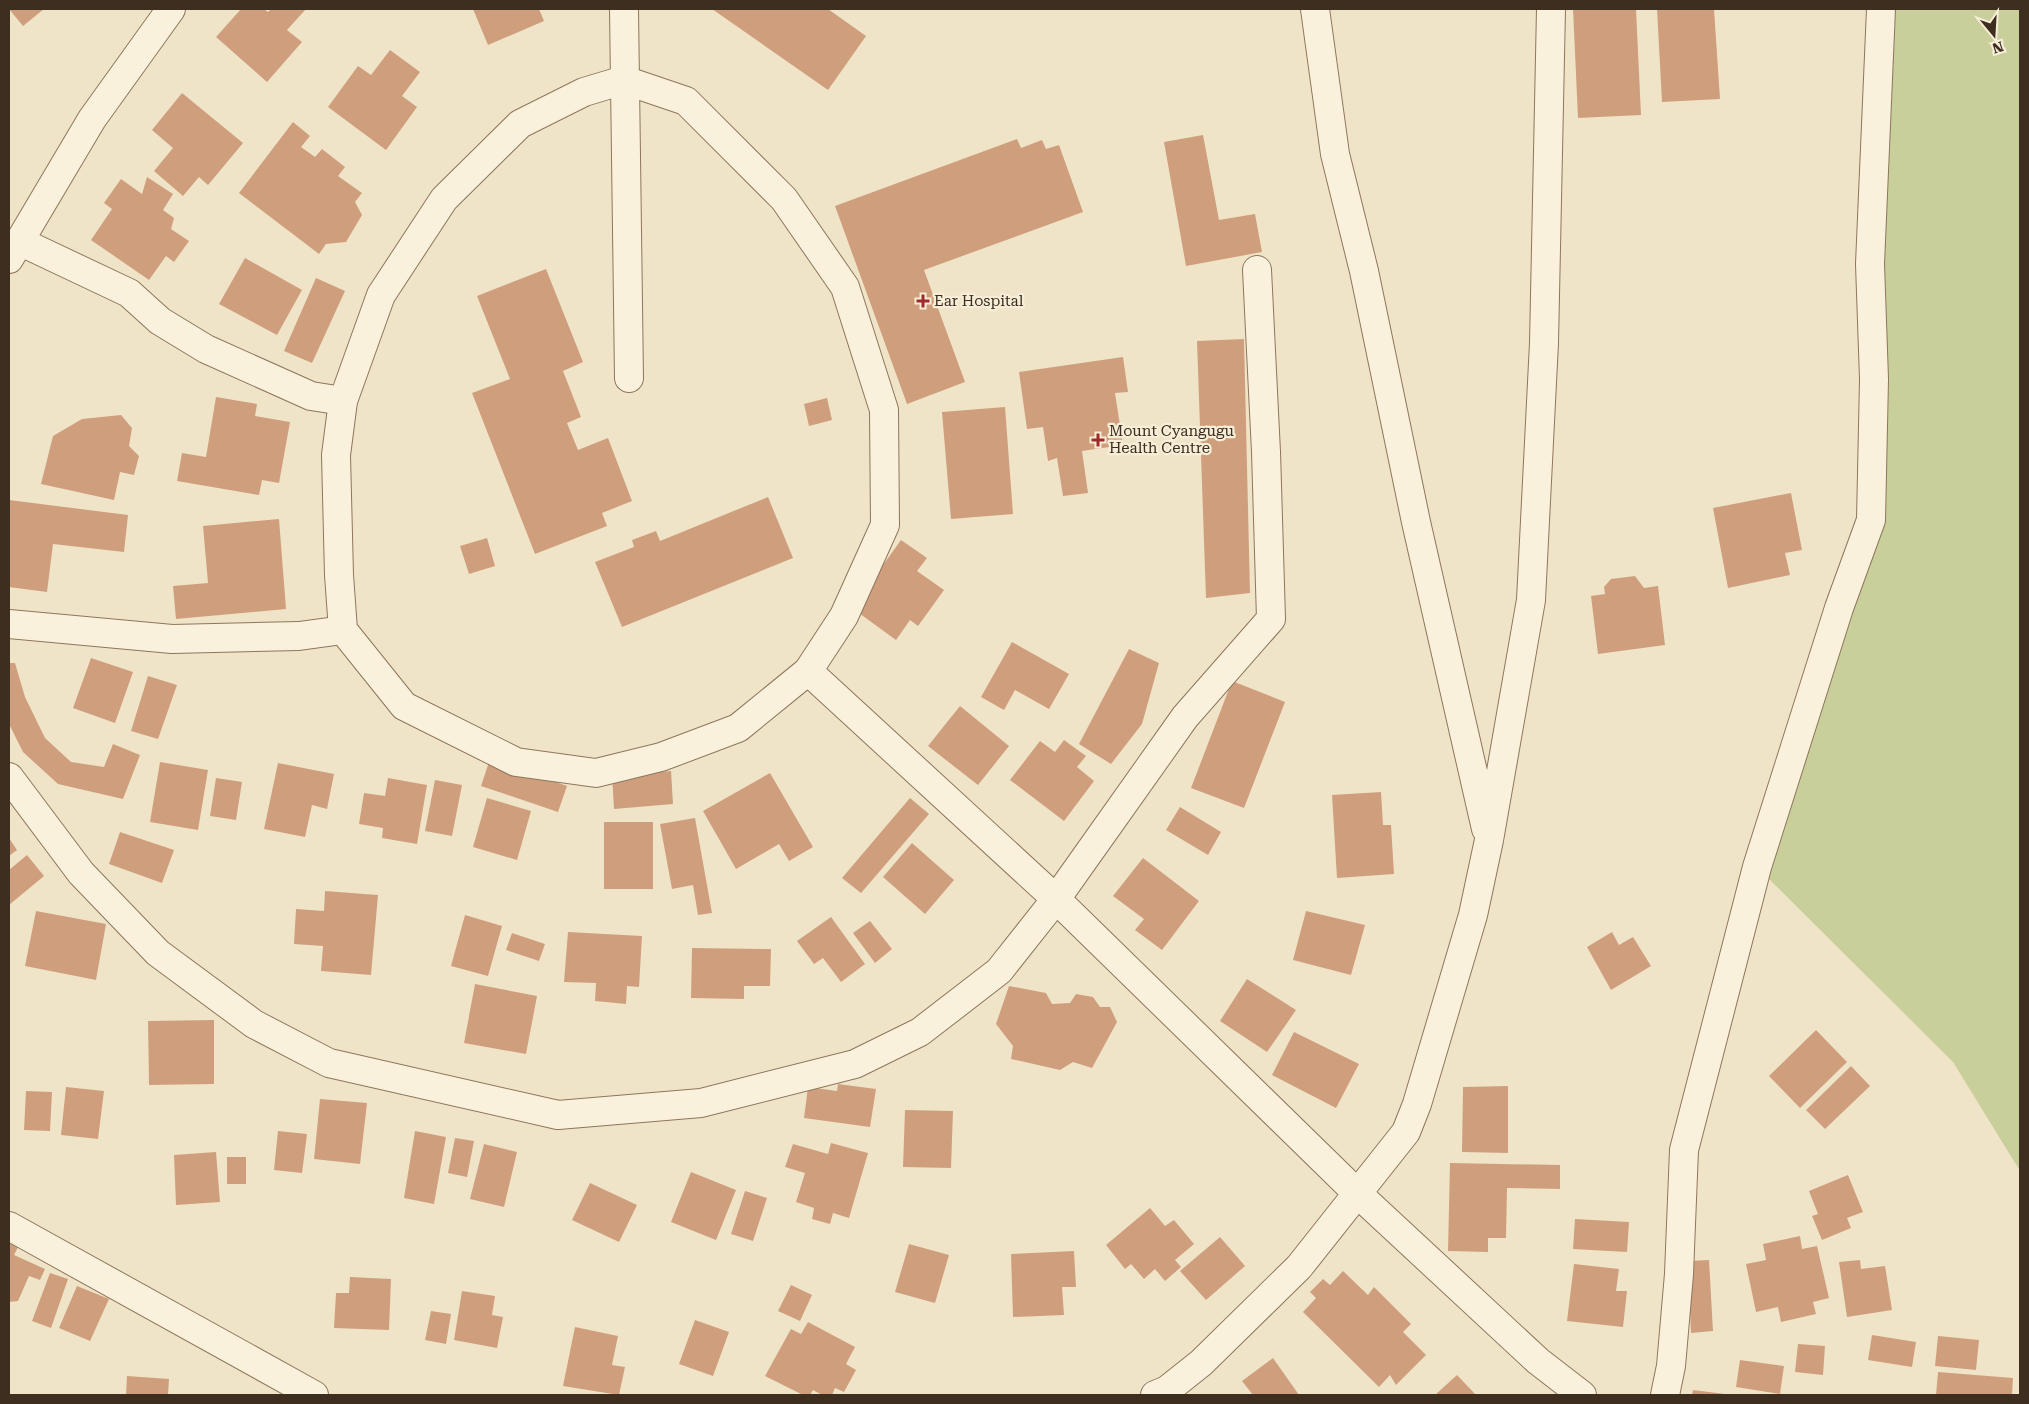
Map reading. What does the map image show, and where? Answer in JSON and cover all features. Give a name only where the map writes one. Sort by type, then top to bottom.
[{"type":"street","points":[[171,9],[92,119],[14,250],[129,293],[160,322],[206,349],[311,396],[343,401]]},
{"type":"street","points":[[624,9],[629,378]]},
{"type":"street","points":[[1315,9],[1335,154],[1364,271],[1416,522],[1489,840]]},
{"type":"street","points":[[1155,1395],[1167,1390],[1200,1363],[1299,1267],[1406,1132],[1417,1104],[1473,915],[1489,840],[1531,600],[1544,344],[1550,9]]},
{"type":"street","points":[[1665,1395],[1671,1366],[1679,1274],[1684,1150],[1757,867],[1839,608],[1871,520],[1874,379],[1870,264],[1881,9]]},
{"type":"street","points":[[624,80],[686,101],[784,200],[845,287],[884,410],[885,525],[844,616],[808,671],[738,728],[661,758],[596,773],[516,762],[404,706],[342,630],[336,455],[343,401],[381,295],[444,199],[520,124],[584,92],[624,80]]},
{"type":"street","points":[[9,777],[81,873],[158,953],[254,1024],[330,1063],[558,1115],[701,1103],[856,1064],[920,1032],[999,971],[1056,899],[1185,717],[1271,619],[1266,442],[1257,270]]},
{"type":"street","points":[[9,624],[172,639],[300,636],[342,630]]},
{"type":"street","points":[[808,671],[1056,899],[1357,1193],[1538,1361],[1582,1395]]},
{"type":"street","points":[[9,1226],[314,1395]]},
{"type":"green space","points":[[1881,9],[2020,9],[2020,1171],[1953,1062],[1757,867],[1871,520]]},
{"type":"building","points":[[9,9],[44,9],[23,26]]},
{"type":"building","points":[[241,9],[264,9],[268,12],[271,9],[306,9],[287,30],[302,42],[267,82],[216,37]]},
{"type":"building","points":[[473,9],[539,9],[544,21],[488,45]]},
{"type":"building","points":[[712,9],[828,9],[866,36],[828,90]]},
{"type":"building","points":[[1573,9],[1636,9],[1641,115],[1578,118]]},
{"type":"building","points":[[1657,9],[1714,9],[1720,99],[1662,102]]},
{"type":"building","points":[[390,50],[420,72],[402,96],[417,107],[386,150],[328,107],[358,66],[371,75]]},
{"type":"building","points":[[182,93],[243,143],[208,185],[199,177],[183,196],[154,171],[173,148],[152,130]]},
{"type":"building","points":[[293,122],[310,136],[301,147],[315,157],[322,149],[345,167],[338,176],[362,193],[355,202],[362,215],[346,242],[326,244],[319,254],[239,193]]},
{"type":"building","points":[[1203,135],[1219,220],[1255,214],[1262,252],[1186,266],[1164,142]]},
{"type":"building","points":[[1017,139],[1021,148],[1042,140],[1046,149],[1059,145],[1083,212],[924,270],[965,382],[907,404],[835,206]]},
{"type":"building","points":[[147,177],[173,194],[163,210],[174,218],[171,229],[189,241],[174,262],[166,256],[149,280],[91,240],[112,209],[104,203],[121,179],[142,194]]},
{"type":"building","points":[[245,258],[302,290],[277,335],[219,304]]},
{"type":"building","points":[[546,269],[583,362],[563,371],[581,417],[567,423],[578,450],[608,438],[632,501],[602,513],[607,526],[535,554],[472,393],[510,379],[477,296]]},
{"type":"building","points":[[316,278],[345,291],[312,363],[284,351]]},
{"type":"building","points":[[1244,339],[1250,593],[1206,598],[1197,341]]},
{"type":"building","points":[[1123,357],[1128,392],[1115,393],[1123,445],[1082,451],[1088,493],[1063,496],[1057,458],[1048,461],[1043,427],[1027,429],[1019,372]]},
{"type":"building","points":[[216,397],[257,404],[255,416],[290,422],[279,483],[262,480],[259,495],[177,481],[182,453],[206,457]]},
{"type":"building","points":[[827,398],[832,420],[809,426],[804,404]]},
{"type":"building","points":[[1005,407],[1013,514],[951,519],[942,412]]},
{"type":"building","points":[[121,415],[132,428],[129,446],[139,456],[134,475],[120,472],[114,500],[41,484],[53,436],[82,419]]},
{"type":"building","points":[[1791,493],[1802,550],[1785,553],[1790,575],[1728,588],[1713,508]]},
{"type":"building","points":[[768,497],[793,558],[622,627],[595,562],[634,547],[632,540],[656,531],[660,541]]},
{"type":"building","points":[[9,500],[128,515],[124,552],[53,544],[47,592],[9,587]]},
{"type":"building","points":[[279,519],[286,609],[176,619],[173,586],[208,583],[203,526]]},
{"type":"building","points":[[487,538],[495,566],[469,574],[460,546]]},
{"type":"building","points":[[901,540],[927,558],[917,571],[944,590],[918,626],[910,620],[896,640],[852,608]]},
{"type":"building","points":[[1635,576],[1644,588],[1658,586],[1665,645],[1598,654],[1591,596],[1605,594],[1604,587],[1611,579]]},
{"type":"building","points":[[1012,642],[1069,674],[1049,709],[1015,690],[1004,710],[981,697]]},
{"type":"building","points":[[1129,649],[1159,663],[1142,724],[1111,764],[1079,744]]},
{"type":"building","points":[[91,658],[133,672],[115,723],[73,708]]},
{"type":"building","points":[[9,663],[15,663],[25,697],[45,738],[71,762],[104,767],[113,744],[140,755],[123,799],[58,784],[23,752],[9,724]]},
{"type":"building","points":[[148,676],[177,685],[158,739],[131,731]]},
{"type":"building","points":[[1232,681],[1285,702],[1244,808],[1191,788]]},
{"type":"building","points":[[960,706],[1009,746],[978,785],[928,746]]},
{"type":"building","points":[[1064,740],[1086,756],[1077,767],[1094,781],[1064,821],[1010,780],[1040,741],[1055,752]]},
{"type":"building","points":[[490,759],[567,786],[558,812],[481,786]]},
{"type":"building","points":[[160,762],[208,770],[198,830],[150,822]]},
{"type":"building","points":[[278,763],[334,774],[327,809],[312,805],[305,837],[264,829]]},
{"type":"building","points":[[671,771],[673,804],[614,809],[612,775]]},
{"type":"building","points":[[770,773],[813,847],[789,861],[779,844],[736,869],[703,811]]},
{"type":"building","points":[[216,778],[242,782],[236,820],[210,816]]},
{"type":"building","points":[[388,778],[427,785],[417,844],[382,838],[383,828],[359,824],[364,793],[385,796]]},
{"type":"building","points":[[435,780],[462,785],[452,836],[425,831]]},
{"type":"building","points":[[1381,792],[1383,825],[1391,825],[1394,874],[1337,878],[1332,795]]},
{"type":"building","points":[[487,798],[531,811],[517,860],[473,847]]},
{"type":"building","points":[[910,798],[929,814],[861,893],[842,878]]},
{"type":"building","points":[[1180,807],[1221,832],[1208,855],[1166,830]]},
{"type":"building","points":[[695,818],[712,913],[698,915],[693,885],[672,889],[660,824]]},
{"type":"building","points":[[604,822],[653,822],[653,889],[604,889]]},
{"type":"building","points":[[120,832],[174,850],[162,883],[109,864]]},
{"type":"building","points":[[9,838],[17,850],[9,856]]},
{"type":"building","points":[[912,843],[954,880],[925,914],[883,877]]},
{"type":"building","points":[[27,855],[44,876],[9,905],[9,870]]},
{"type":"building","points":[[1143,858],[1199,901],[1162,950],[1135,930],[1144,919],[1113,896]]},
{"type":"building","points":[[325,891],[378,895],[371,975],[321,971],[323,946],[294,944],[296,909],[324,911]]},
{"type":"building","points":[[36,911],[106,924],[96,980],[25,966]]},
{"type":"building","points":[[1306,911],[1365,925],[1351,975],[1293,960]]},
{"type":"building","points":[[465,915],[502,926],[488,976],[451,966]]},
{"type":"building","points":[[831,917],[865,964],[841,982],[823,958],[814,964],[797,941]]},
{"type":"building","points":[[870,921],[892,949],[875,963],[853,933]]},
{"type":"building","points":[[568,932],[642,936],[639,987],[627,986],[626,1004],[595,1001],[596,983],[564,982]]},
{"type":"building","points":[[1612,932],[1619,945],[1633,937],[1651,966],[1611,990],[1587,947]]},
{"type":"building","points":[[512,933],[545,944],[539,961],[506,950]]},
{"type":"building","points":[[692,948],[771,949],[770,986],[744,986],[744,999],[691,998]]},
{"type":"building","points":[[1247,979],[1296,1010],[1267,1052],[1220,1021]]},
{"type":"building","points":[[475,984],[537,996],[526,1054],[464,1043]]},
{"type":"building","points":[[1009,986],[1046,993],[1052,1004],[1070,1003],[1076,994],[1093,997],[1100,1007],[1110,1007],[1117,1022],[1092,1068],[1073,1062],[1060,1070],[1011,1059],[1013,1046],[996,1024]]},
{"type":"building","points":[[214,1020],[214,1084],[149,1085],[148,1021]]},
{"type":"building","points":[[1816,1030],[1847,1062],[1800,1108],[1769,1076]]},
{"type":"building","points":[[1294,1032],[1359,1064],[1336,1108],[1272,1075]]},
{"type":"building","points":[[1851,1066],[1870,1086],[1825,1129],[1806,1110]]},
{"type":"building","points":[[838,1084],[876,1089],[870,1127],[804,1118],[808,1087],[837,1091]]},
{"type":"building","points":[[1508,1086],[1508,1153],[1462,1152],[1463,1087]]},
{"type":"building","points":[[66,1087],[104,1091],[98,1139],[61,1135]]},
{"type":"building","points":[[26,1091],[52,1092],[50,1131],[24,1130]]},
{"type":"building","points":[[320,1099],[367,1103],[360,1164],[314,1159]]},
{"type":"building","points":[[905,1110],[953,1111],[951,1168],[903,1167]]},
{"type":"building","points":[[278,1131],[307,1134],[302,1173],[274,1170]]},
{"type":"building","points":[[415,1131],[446,1137],[434,1204],[404,1198]]},
{"type":"building","points":[[455,1138],[474,1141],[467,1177],[448,1173]]},
{"type":"building","points":[[831,1143],[868,1153],[849,1218],[833,1213],[830,1224],[812,1219],[814,1208],[796,1202],[805,1173],[785,1167],[793,1144],[828,1154]]},
{"type":"building","points":[[484,1144],[517,1152],[504,1207],[470,1199]]},
{"type":"building","points":[[216,1152],[220,1202],[176,1205],[174,1155]]},
{"type":"building","points":[[227,1157],[246,1157],[246,1184],[227,1184]]},
{"type":"building","points":[[1450,1163],[1560,1165],[1560,1189],[1507,1188],[1506,1238],[1488,1238],[1488,1252],[1448,1251]]},
{"type":"building","points":[[691,1172],[736,1190],[716,1240],[671,1222]]},
{"type":"building","points":[[1848,1175],[1863,1212],[1847,1218],[1851,1228],[1822,1240],[1812,1216],[1818,1214],[1809,1191]]},
{"type":"building","points":[[590,1183],[637,1205],[619,1242],[572,1220]]},
{"type":"building","points":[[745,1191],[767,1198],[753,1241],[731,1234]]},
{"type":"building","points":[[1150,1208],[1165,1226],[1174,1220],[1194,1244],[1175,1260],[1181,1267],[1165,1281],[1155,1269],[1144,1279],[1131,1264],[1125,1269],[1106,1245]]},
{"type":"building","points":[[1575,1219],[1629,1222],[1627,1252],[1573,1249]]},
{"type":"building","points":[[1800,1236],[1802,1249],[1817,1246],[1829,1298],[1813,1302],[1816,1314],[1781,1322],[1778,1307],[1756,1312],[1746,1264],[1766,1260],[1763,1244]]},
{"type":"building","points":[[1220,1237],[1245,1266],[1206,1300],[1180,1271]]},
{"type":"building","points":[[9,1240],[19,1245],[14,1255],[45,1269],[40,1280],[29,1276],[18,1301],[9,1302]]},
{"type":"building","points":[[909,1244],[949,1255],[935,1303],[895,1292]]},
{"type":"building","points":[[1074,1251],[1076,1287],[1062,1287],[1064,1315],[1013,1317],[1011,1254]]},
{"type":"building","points":[[1709,1260],[1713,1331],[1691,1333],[1688,1261]]},
{"type":"building","points":[[1860,1260],[1861,1269],[1885,1266],[1892,1310],[1847,1317],[1839,1262]]},
{"type":"building","points":[[1574,1264],[1619,1269],[1616,1291],[1627,1291],[1623,1327],[1567,1321]]},
{"type":"building","points":[[1343,1271],[1368,1295],[1374,1287],[1411,1324],[1403,1332],[1426,1355],[1396,1385],[1390,1375],[1379,1387],[1303,1312],[1316,1298],[1310,1292],[1323,1279],[1330,1285]]},
{"type":"building","points":[[50,1273],[68,1279],[51,1328],[32,1321]]},
{"type":"building","points":[[350,1277],[391,1279],[389,1330],[334,1328],[336,1293],[349,1293]]},
{"type":"building","points":[[791,1285],[812,1295],[800,1321],[778,1311]]},
{"type":"building","points":[[77,1286],[109,1299],[90,1341],[59,1328]]},
{"type":"building","points":[[462,1291],[495,1296],[492,1315],[503,1317],[497,1348],[454,1340]]},
{"type":"building","points":[[431,1311],[451,1314],[446,1344],[425,1340]]},
{"type":"building","points":[[695,1320],[729,1332],[713,1376],[679,1364]]},
{"type":"building","points":[[808,1322],[855,1347],[846,1364],[856,1370],[844,1392],[835,1388],[832,1395],[822,1395],[813,1390],[810,1395],[803,1395],[765,1376],[791,1329],[801,1334]]},
{"type":"building","points":[[575,1327],[618,1336],[612,1365],[625,1367],[619,1395],[563,1386]]},
{"type":"building","points":[[1872,1335],[1916,1342],[1912,1367],[1868,1360]]},
{"type":"building","points":[[1938,1336],[1979,1340],[1976,1370],[1935,1366]]},
{"type":"building","points":[[1798,1344],[1825,1346],[1823,1375],[1795,1372]]},
{"type":"building","points":[[1273,1358],[1299,1395],[1253,1395],[1242,1381]]},
{"type":"building","points":[[1740,1360],[1784,1366],[1780,1394],[1736,1387]]},
{"type":"building","points":[[1938,1372],[2013,1378],[2012,1395],[1936,1395]]},
{"type":"building","points":[[1457,1375],[1476,1395],[1435,1395]]},
{"type":"building","points":[[127,1376],[169,1379],[168,1395],[126,1395]]},
{"type":"building","points":[[1693,1390],[1725,1394],[1725,1395],[1692,1395]]},
{"type":"place","name":"Ear Hospital","points":[[923,301]]},
{"type":"place","name":"Mount Cyangugu Health Centre","points":[[1098,440]]}]
